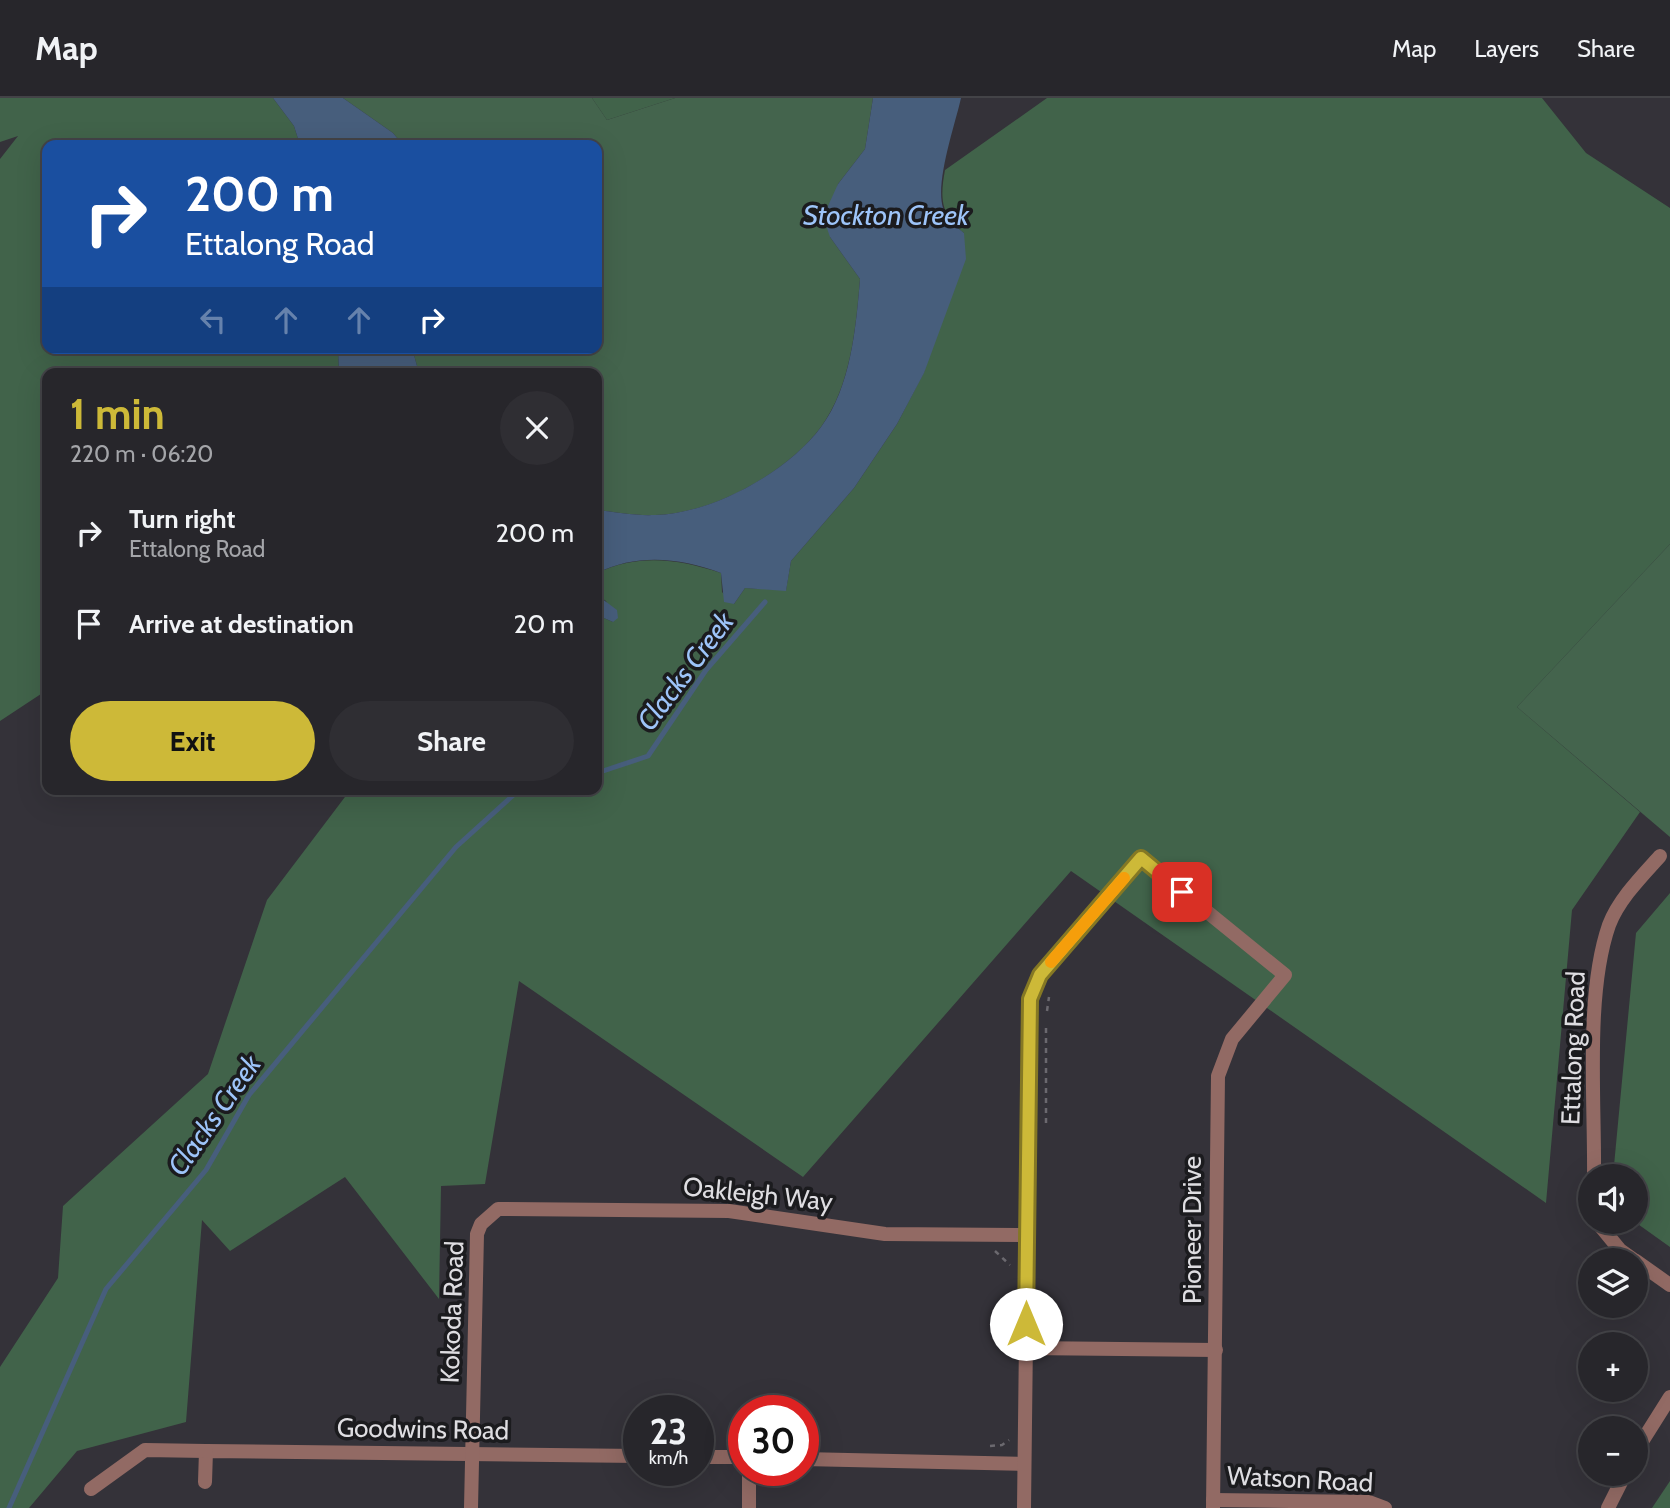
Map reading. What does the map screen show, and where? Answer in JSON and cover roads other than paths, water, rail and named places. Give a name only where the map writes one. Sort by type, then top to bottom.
[{"type":"street","name":"Ettalong Road","points":[[1594,1164],[1595,979],[1610,923],[1629,891],[1660,856]]},
{"type":"street","name":"Pioneer Drive","points":[[1026,1235],[1030,999],[1040,975],[1141,858],[1285,975],[1232,1039],[1218,1076],[1213,1504]]},
{"type":"street","name":"Oakleigh Way","points":[[488,1216],[506,1209],[729,1211],[885,1234],[1026,1235]]},
{"type":"street","name":"Kokoda Road","points":[[471,1508],[476,1250],[481,1224],[488,1216]]},
{"type":"street","points":[[1607,1234],[1618,1248]]},
{"type":"street","points":[[1024,1508],[1026,1235]]},
{"type":"street","points":[[1648,1270],[1670,1285]]},
{"type":"street","points":[[1026,1348],[1216,1350]]},
{"type":"street","points":[[1648,1432],[1670,1397]]},
{"type":"street","name":"Goodwins Road","points":[[91,1489],[145,1450],[623,1456]]},
{"type":"street","points":[[205,1482],[206,1451]]},
{"type":"street","points":[[819,1459],[1024,1464]]},
{"type":"street","points":[[748,1508],[749,1486]]},
{"type":"street","points":[[1608,1508],[1619,1486]]},
{"type":"street","name":"Watson Road","points":[[1213,1504],[1370,1502],[1385,1508]]},
{"type":"water","points":[[273,98],[343,98],[399,140],[298,140],[294,126]]},
{"type":"water","name":"Stockton Creek","points":[[873,98],[961,98],[944,169],[941,197],[946,216],[964,233],[966,259],[924,373],[897,424],[854,488],[791,561],[786,591],[745,588],[734,604],[724,602],[721,573],[690,564],[643,560],[602,571],[602,511],[655,515],[677,513],[723,499],[747,488],[789,460],[807,444],[831,411],[850,356],[860,279],[830,237],[823,217],[838,184],[865,149]]},
{"type":"water","points":[[338,354],[414,354],[418,368],[339,368]]},
{"type":"water","points":[[602,599],[617,610],[618,618],[613,622],[602,617]]},
{"type":"waterway","name":"Clacks Creek","points":[[602,771],[648,756],[706,670],[765,602]]},
{"type":"waterway","name":"Clacks Creek","points":[[9,1508],[106,1289],[206,1170],[249,1095],[456,847],[513,795]]}]
